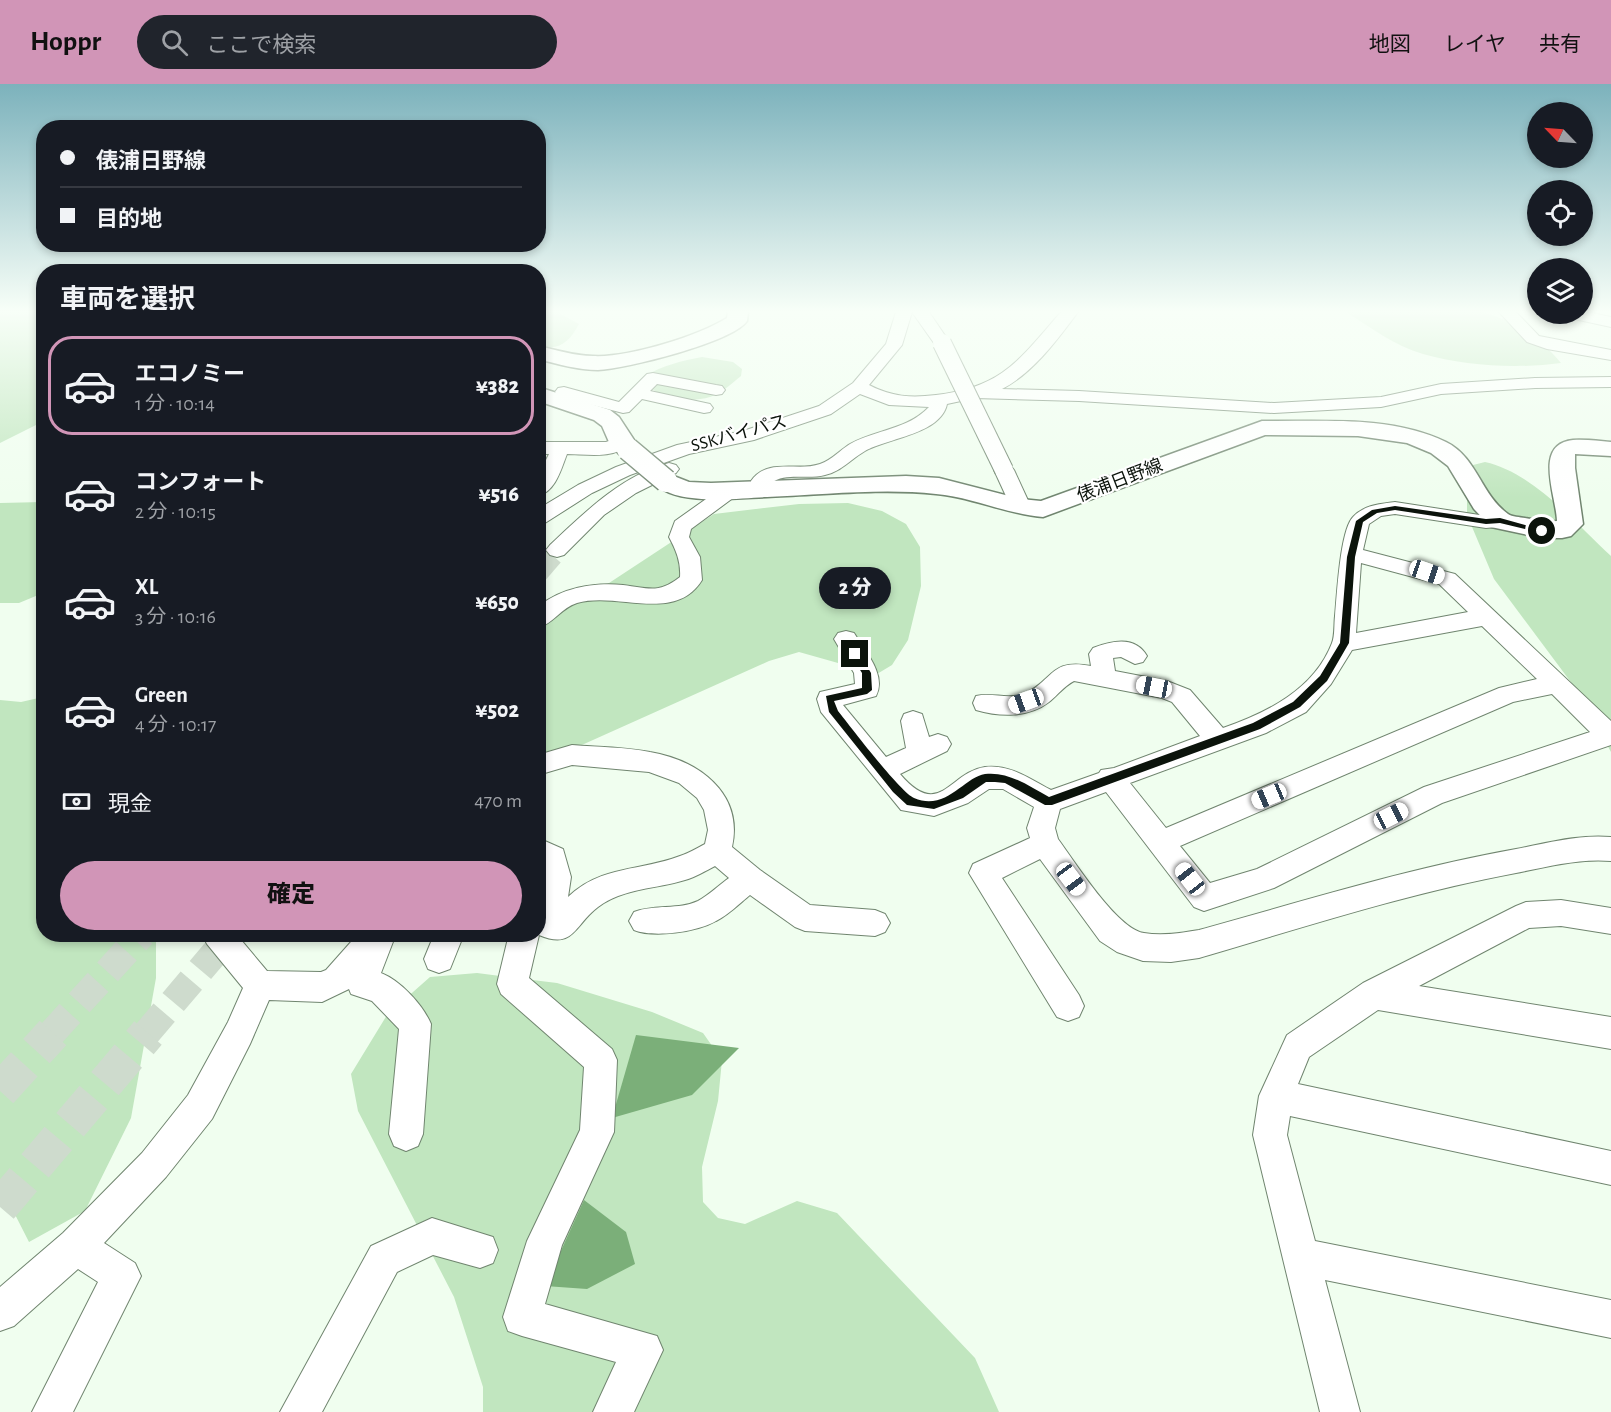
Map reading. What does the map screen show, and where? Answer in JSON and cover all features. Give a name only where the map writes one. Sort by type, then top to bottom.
[{"type":"main road","name":"俵浦日野線","points":[[546,397],[607,417],[666,481],[694,491],[906,484],[939,486],[1021,507],[1044,508],[1061,504],[1268,418],[1415,438],[1440,448],[1458,462],[1483,503],[1500,521]]},
{"type":"main road","points":[[1500,521],[1542,531],[1562,530],[1570,524],[1571,512],[1561,459],[1564,450],[1573,447],[1611,449]]},
{"type":"street","name":"SSKバイパス","points":[[546,513],[585,489],[623,471],[684,448],[747,436],[825,410],[859,387],[870,374]]},
{"type":"street","points":[[957,374],[1021,507]]},
{"type":"street","points":[[859,387],[890,400],[909,402],[971,393],[1003,382],[1012,374]]},
{"type":"street","points":[[546,448],[609,448],[622,432],[638,393],[653,378],[658,377],[716,390]]},
{"type":"street","points":[[971,393],[1078,396],[1268,418],[1381,402],[1441,388],[1611,382]]},
{"type":"street","points":[[564,392],[622,432]]},
{"type":"street","points":[[638,393],[704,408]]},
{"type":"street","points":[[760,489],[761,481],[768,474],[781,471],[811,472],[828,468],[859,447],[910,430],[929,418],[939,406],[936,399]]},
{"type":"street","points":[[557,550],[597,511],[629,489],[681,463],[747,436]]},
{"type":"street","points":[[546,480],[560,449]]},
{"type":"street","points":[[546,613],[558,602],[577,595],[620,592],[653,597],[674,594],[691,580],[690,555],[679,537],[682,526],[730,491]]},
{"type":"street","points":[[1049,802],[1110,777],[1257,726],[1297,705],[1323,678],[1344,643],[1353,554],[1360,521],[1375,511],[1395,508],[1486,522],[1500,521]]},
{"type":"street","points":[[1110,777],[1204,898],[1264,879],[1433,795],[1610,735],[1447,579],[1353,554]]},
{"type":"street","points":[[1344,643],[1487,617]]},
{"type":"street","points":[[1104,677],[1101,654],[1116,648],[1130,651],[1135,656]]},
{"type":"street","points":[[846,650],[866,673],[867,690],[829,699],[833,712],[910,802],[934,805],[959,795],[984,778],[1006,779],[1049,802]]},
{"type":"street","points":[[985,703],[999,707],[1013,706],[1038,697],[1063,674],[1074,672],[1104,677],[1140,691],[1167,690],[1181,696],[1218,740]]},
{"type":"street","points":[[1161,842],[1508,694],[1556,684]]},
{"type":"street","points":[[882,771],[929,748],[914,721]]},
{"type":"street","points":[[546,763],[572,755],[651,762],[688,776],[706,790],[717,808],[722,830],[717,851],[684,868],[626,880],[588,897],[557,928],[549,927],[557,877],[553,858],[546,854]]},
{"type":"street","points":[[1049,802],[1041,828],[1045,844],[1110,931],[1128,942],[1143,947],[1171,948],[1199,944],[1374,895],[1527,858],[1600,848],[1611,849]]},
{"type":"street","points":[[1045,844],[983,873],[1068,1006]]},
{"type":"street","points":[[717,851],[750,879],[805,918],[875,923]]},
{"type":"street","points":[[644,921],[682,918],[705,912],[750,879]]},
{"type":"street","points":[[1340,1412],[1270,1135],[1276,1096],[1298,1046],[1374,994],[1527,915],[1561,913],[1611,921]]},
{"type":"street","points":[[224,942],[260,985],[322,987],[338,980],[372,942]]},
{"type":"street","points":[[376,942],[362,984],[381,988],[415,1024],[406,1134]]},
{"type":"street","points":[[522,942],[512,984],[601,1060],[597,1132],[545,1241],[522,1317],[643,1350],[613,1412]]},
{"type":"street","points":[[0,1312],[76,1246],[154,1164],[200,1107],[260,985]]},
{"type":"street","points":[[1374,994],[1611,1033]]},
{"type":"street","points":[[1276,1096],[1611,1168]]},
{"type":"street","points":[[300,1412],[384,1259],[432,1236],[480,1250]]},
{"type":"street","points":[[52,1412],[122,1276],[76,1246]]},
{"type":"street","points":[[1300,1257],[1611,1319]]},
{"type":"shaded area","points":[[0,374],[36,374],[36,425],[0,443]]},
{"type":"shaded area","points":[[649,374],[741,374],[727,388],[714,395],[692,400],[672,398],[654,391],[645,376]]},
{"type":"shaded area","points":[[1485,462],[1503,468],[1537,488],[1611,556],[1611,752],[1576,689],[1494,579],[1467,515],[1467,491],[1473,465]]},
{"type":"shaded area","points":[[36,502],[36,596],[19,603],[0,603],[0,503]]},
{"type":"shaded area","points":[[848,503],[882,511],[906,524],[920,547],[921,586],[908,640],[892,665],[877,674],[799,652],[769,661],[564,753],[546,758],[546,620],[606,585],[714,514],[799,504]]},
{"type":"shaded area","points":[[36,699],[36,942],[156,942],[156,978],[131,1118],[85,1211],[29,1242],[0,1185],[0,700],[21,702]]},
{"type":"shaded area","points":[[477,973],[557,983],[652,1012],[703,1033],[722,1060],[718,1101],[702,1167],[703,1202],[718,1218],[745,1224],[797,1201],[837,1213],[975,1358],[999,1412],[483,1412],[483,1387],[454,1297],[358,1111],[351,1074],[387,1015],[430,977]]},
{"type":"shaded area","points":[[636,1035],[739,1048],[692,1095],[612,1118]]},
{"type":"shaded area","points":[[584,1200],[626,1232],[635,1264],[587,1289],[545,1286]]},
{"type":"tunnel","points":[[546,563],[557,550]]},
{"type":"tunnel","points":[[51,1034],[135,942]]},
{"type":"tunnel","points":[[146,1034],[224,942]]},
{"type":"tunnel","points":[[0,1091],[53,1033]]},
{"type":"tunnel","points":[[0,1207],[148,1033]]},
{"type":"route","points":[[855,654],[866,673],[867,690],[829,699],[833,712],[910,802],[934,805],[959,795],[984,778],[995,778],[1006,779],[1049,802],[1110,777],[1257,726],[1297,705],[1323,678],[1344,643],[1351,557],[1360,521],[1375,511],[1395,508],[1486,522],[1500,521],[1542,531]]}]
